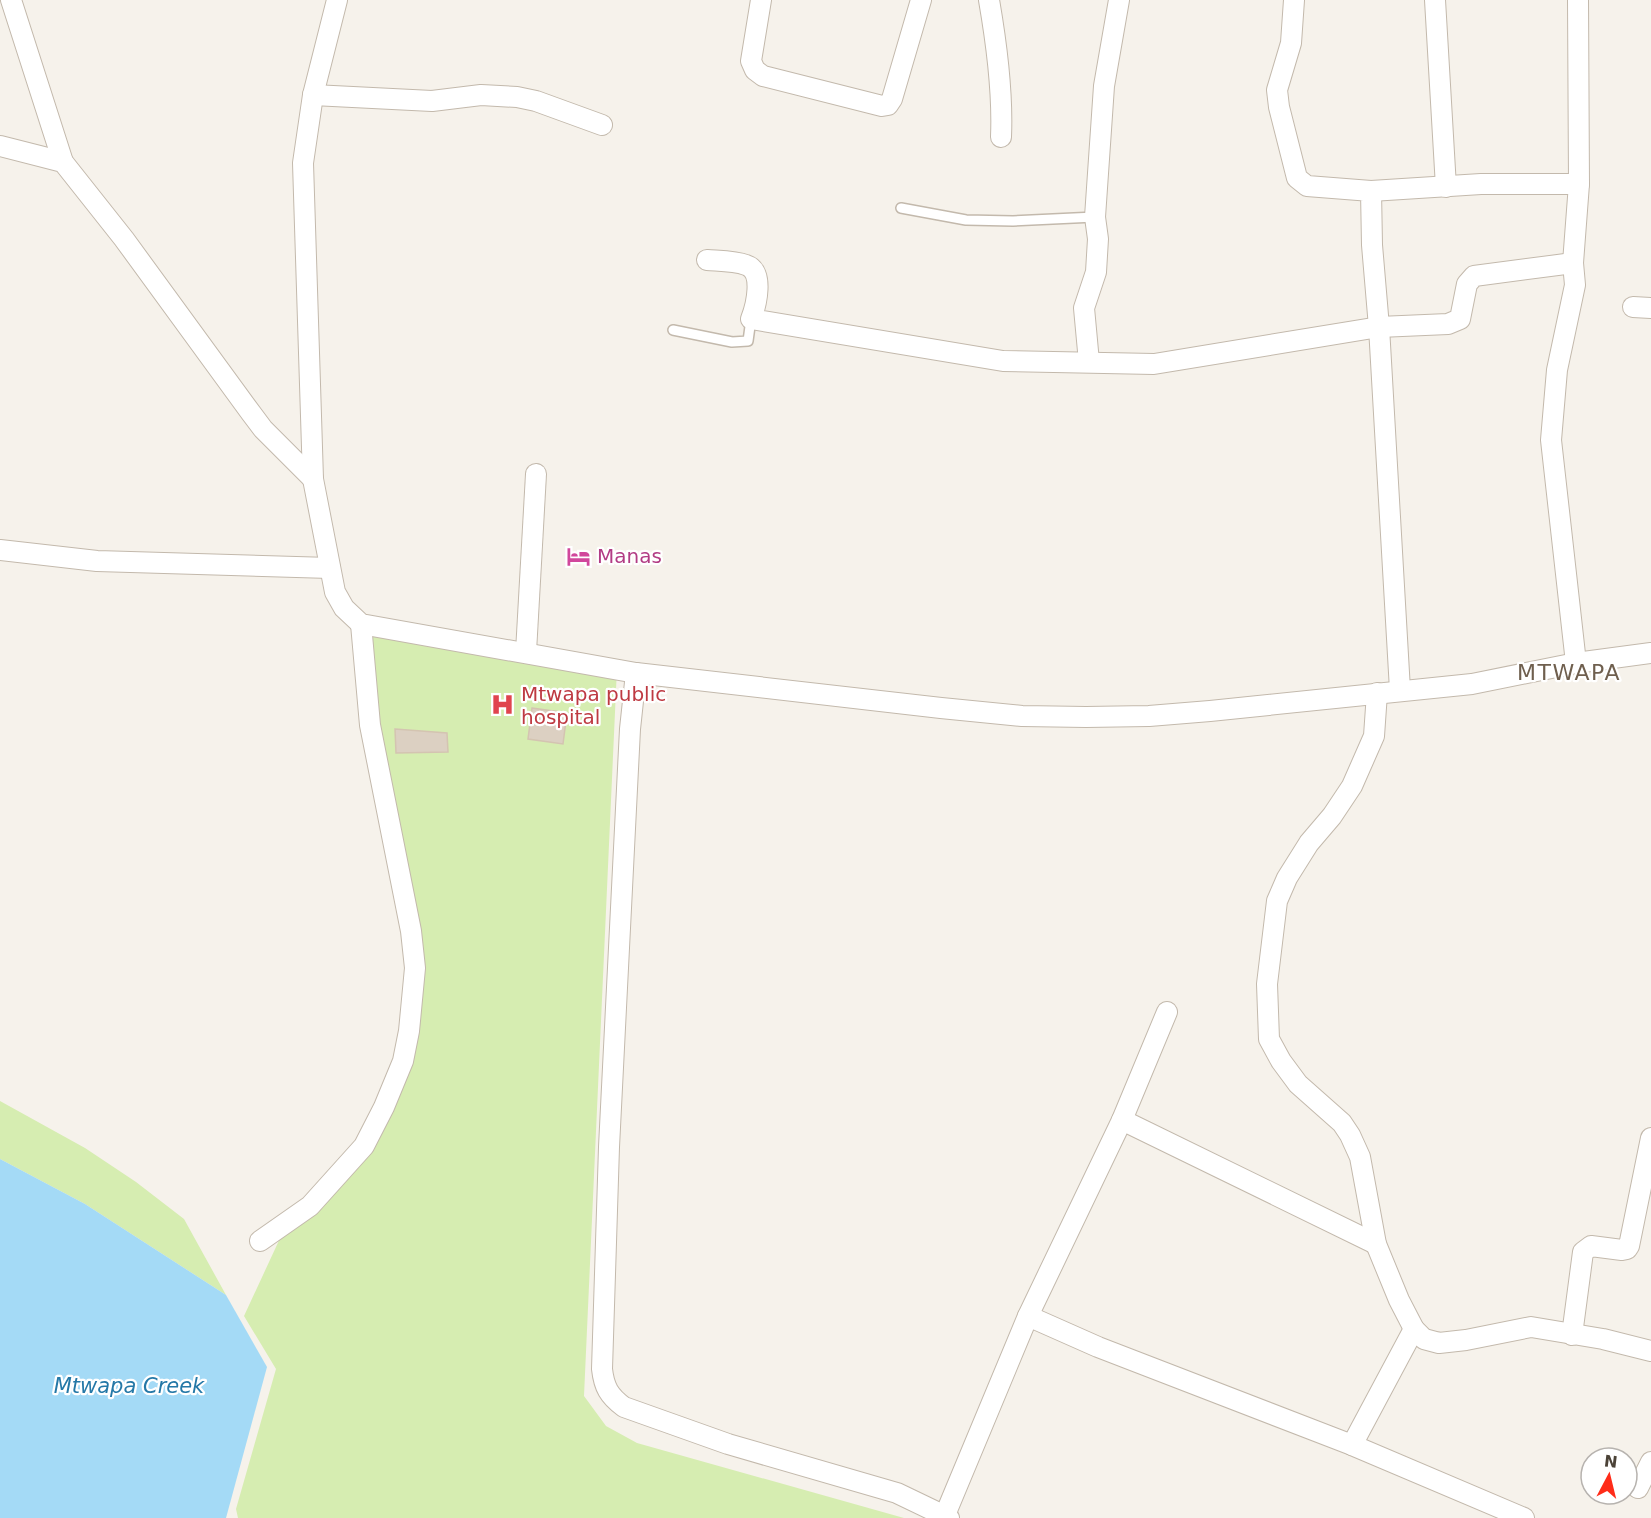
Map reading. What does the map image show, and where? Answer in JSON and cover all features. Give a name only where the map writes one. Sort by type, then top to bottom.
[{"type":"street","points":[[11,0],[63,162],[118,232],[257,421],[313,479]]},
{"type":"street","points":[[337,0],[313,95],[305,140],[303,175],[313,479],[335,592],[344,608],[361,624],[636,673],[919,706],[1043,716],[1149,716],[1472,684],[1576,663],[1651,653]]},
{"type":"street","points":[[761,0],[751,61],[755,70],[763,76],[882,106],[888,105],[892,99],[921,0]]},
{"type":"street","points":[[989,0],[1003,101],[1001,137]]},
{"type":"street","points":[[1089,362],[1084,308],[1096,272],[1098,239],[1095,217],[1104,86],[1119,0]]},
{"type":"street","points":[[1294,0],[1291,43],[1277,90],[1279,107],[1297,178],[1307,186],[1371,191],[1482,184],[1579,184]]},
{"type":"street","points":[[1436,0],[1446,187]]},
{"type":"street","points":[[1576,663],[1551,441],[1557,370],[1575,285],[1573,263],[1579,184],[1578,0]]},
{"type":"street","points":[[313,95],[432,101],[481,95],[517,97],[536,101],[602,125]]},
{"type":"street","points":[[0,146],[63,162]]},
{"type":"street","points":[[1371,191],[1372,245],[1379,327],[1400,690]]},
{"type":"street","points":[[707,260],[746,265],[752,268],[757,277],[755,308],[751,319],[1003,361],[1154,364],[1379,327],[1448,324],[1460,320],[1467,284],[1474,276],[1573,263]]},
{"type":"street","points":[[526,652],[536,474]]},
{"type":"street","points":[[0,550],[97,561],[330,568]]},
{"type":"street","points":[[260,1241],[310,1206],[364,1146],[384,1107],[403,1061],[409,1031],[415,968],[411,931],[370,725],[361,624]]},
{"type":"street","points":[[636,673],[630,729],[609,1147],[602,1369],[607,1391],[624,1407],[728,1444],[897,1493],[921,1511],[947,1517],[1028,1316],[1122,1120],[1167,1012]]},
{"type":"street","points":[[1377,693],[1374,736],[1352,786],[1332,816],[1309,843],[1287,878],[1277,900],[1267,984],[1269,1040],[1298,1084],[1337,1119],[1350,1135],[1360,1156],[1376,1244],[1391,1283],[1414,1329],[1424,1339],[1439,1343],[1532,1327],[1603,1339],[1651,1351]]},
{"type":"street","points":[[1122,1120],[1376,1244]]},
{"type":"street","points":[[1572,1335],[1583,1252],[1591,1246],[1622,1250],[1629,1246],[1651,1138]]},
{"type":"street","points":[[1028,1316],[1098,1347],[1352,1445],[1524,1518]]},
{"type":"street","points":[[1352,1445],[1414,1329]]},
{"type":"street","points":[[1639,1486],[1651,1462]]},
{"type":"lane","points":[[901,208],[966,220],[1013,221],[1095,217]]},
{"type":"lane","points":[[674,330],[732,342],[748,341],[751,319]]},
{"type":"green space","points":[[364,634],[617,668],[584,1396],[606,1426],[637,1443],[904,1518],[238,1518],[236,1509],[276,1369],[244,1316],[282,1234],[340,1182],[416,1026]]},
{"type":"green space","points":[[0,1101],[85,1148],[136,1182],[184,1219],[226,1295],[85,1204],[0,1159]]},
{"type":"water","name":"Mtwapa Creek","points":[[0,1159],[85,1204],[226,1295],[267,1367],[226,1518],[0,1518]]},
{"type":"building","points":[[532,708],[567,713],[563,744],[528,739]]},
{"type":"building","points":[[395,729],[447,733],[448,752],[396,753]]},
{"type":"place","name":"Manas","points":[[579,556]]},
{"type":"place","name":"Mtwapa public hospital","points":[[503,705]]},
{"type":"district","name":"MTWAPA","points":[[1569,672]]}]
